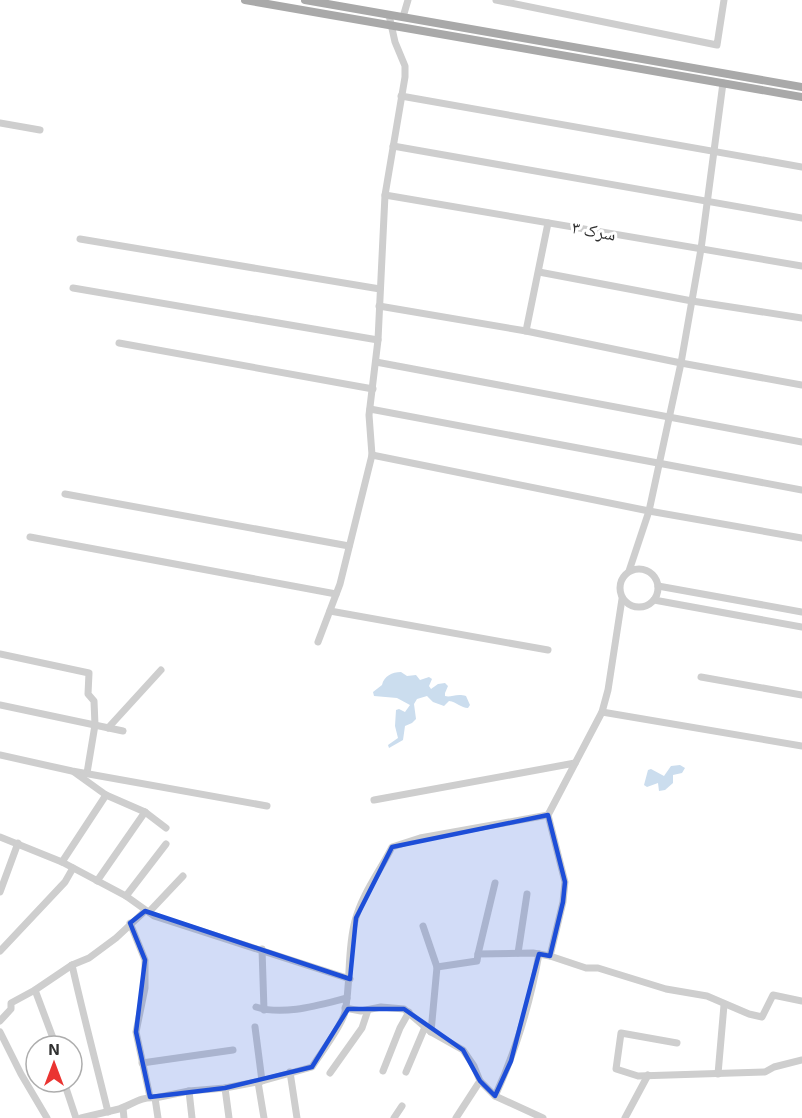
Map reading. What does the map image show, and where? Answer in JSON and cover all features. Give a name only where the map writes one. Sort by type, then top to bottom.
[{"type":"main road","points":[[245,0],[802,97]]},
{"type":"main road","points":[[306,0],[802,87]]},
{"type":"street","points":[[403,17],[408,0]]},
{"type":"street","points":[[496,0],[717,45],[724,0]]},
{"type":"street","points":[[318,642],[336,594],[372,455],[370,409],[378,340],[385,195],[405,66],[395,42],[389,15]]},
{"type":"street","points":[[550,956],[565,882],[548,815],[602,712],[608,690],[622,599],[619,587],[621,579],[629,571],[649,511],[681,363],[716,152],[723,83]]},
{"type":"street","points":[[401,96],[802,166]]},
{"type":"street","points":[[0,123],[40,130]]},
{"type":"street","points":[[393,146],[802,218]]},
{"type":"street","name":"سرک ۳","points":[[385,195],[802,266]]},
{"type":"street","points":[[526,331],[548,222]]},
{"type":"street","points":[[80,239],[380,289]]},
{"type":"street","points":[[539,272],[692,301],[802,318]]},
{"type":"street","points":[[73,288],[378,340]]},
{"type":"street","points":[[379,306],[526,331],[802,385]]},
{"type":"street","points":[[119,343],[373,389]]},
{"type":"street","points":[[376,362],[802,442]]},
{"type":"street","points":[[370,409],[802,490]]},
{"type":"street","points":[[372,455],[649,511],[802,538]]},
{"type":"street","points":[[65,494],[349,546]]},
{"type":"street","points":[[30,537],[336,594]]},
{"type":"street","points":[[622,599],[630,606],[645,606],[654,600],[658,586],[653,575],[647,570],[640,568],[629,571]]},
{"type":"street","points":[[658,586],[802,612]]},
{"type":"street","points":[[654,600],[802,627]]},
{"type":"street","points":[[330,611],[548,650]]},
{"type":"street","points":[[0,654],[87,671],[89,675],[88,694],[94,701],[95,725],[87,773]]},
{"type":"street","points":[[108,728],[161,670]]},
{"type":"street","points":[[701,677],[802,695]]},
{"type":"street","points":[[0,705],[123,731]]},
{"type":"street","points":[[602,712],[802,746]]},
{"type":"street","points":[[0,755],[72,771],[267,806]]},
{"type":"street","points":[[374,800],[575,763]]},
{"type":"street","points":[[72,771],[106,795],[145,812],[166,828]]},
{"type":"street","points":[[62,862],[106,795]]},
{"type":"street","points":[[97,880],[145,812]]},
{"type":"street","points":[[81,1118],[108,1112],[133,1102],[189,1091],[225,1088],[312,1067],[344,1015],[350,979],[352,933],[356,918],[392,847],[420,838],[548,815]]},
{"type":"street","points":[[0,837],[62,862],[126,896],[154,916],[350,979]]},
{"type":"street","points":[[0,892],[18,843]]},
{"type":"street","points":[[126,896],[166,844]]},
{"type":"street","points":[[0,951],[65,882],[73,868]]},
{"type":"street","points":[[0,1021],[11,1009],[11,1003],[72,965],[89,958],[147,911],[183,876]]},
{"type":"street","points":[[437,967],[477,962],[495,883]]},
{"type":"street","points":[[518,953],[527,894]]},
{"type":"street","points":[[130,923],[145,960],[145,988],[136,1032],[142,1063],[158,1118]]},
{"type":"street","points":[[406,1072],[428,1029],[437,967],[423,926]]},
{"type":"street","points":[[262,949],[264,1010]]},
{"type":"street","points":[[478,954],[518,953],[550,956],[666,989],[707,996],[724,1005],[762,1017],[773,995],[802,1001]]},
{"type":"street","points":[[495,1096],[511,1061],[523,1023],[539,954]]},
{"type":"street","points":[[72,965],[87,1035],[108,1112]]},
{"type":"street","points":[[35,990],[52,1034]]},
{"type":"street","points":[[256,1007],[264,1010],[311,1007],[347,998]]},
{"type":"street","points":[[718,1074],[724,1005]]},
{"type":"street","points":[[345,1008],[361,1011],[381,1007],[404,1009],[428,1029],[463,1050],[474,1066],[480,1081],[495,1096],[543,1118]]},
{"type":"street","points":[[330,1073],[362,1028],[368,1010]]},
{"type":"street","points":[[383,1071],[409,1012]]},
{"type":"street","points":[[255,1027],[264,1118]]},
{"type":"street","points":[[0,1032],[47,1118]]},
{"type":"street","points":[[677,1043],[621,1033],[616,1069],[638,1076],[765,1072],[774,1066],[802,1060]]},
{"type":"street","points":[[142,1063],[234,1050]]},
{"type":"street","points":[[290,1072],[297,1118]]},
{"type":"street","points":[[625,1118],[648,1075]]},
{"type":"street","points":[[456,1118],[480,1081]]},
{"type":"street","points":[[225,1088],[229,1118]]},
{"type":"street","points":[[189,1091],[192,1118]]},
{"type":"street","points":[[68,1094],[76,1118]]},
{"type":"street","points":[[394,1118],[402,1106]]},
{"type":"street","points":[[123,1107],[124,1118]]},
{"type":"highlighted area","points":[[548,815],[565,882],[563,902],[550,956],[539,954],[511,1061],[495,1096],[480,1081],[463,1050],[404,1009],[348,1009],[312,1067],[225,1088],[150,1097],[136,1032],[145,960],[130,923],[145,911],[350,979],[356,918],[392,847]]},
{"type":"water","points":[[401,672],[407,676],[416,675],[420,680],[429,677],[432,679],[429,686],[431,689],[438,684],[445,683],[448,686],[445,696],[466,696],[470,705],[466,708],[449,701],[444,706],[433,702],[427,696],[417,699],[414,704],[416,719],[405,726],[403,740],[389,748],[388,745],[398,738],[395,726],[396,710],[405,712],[410,705],[397,698],[374,696],[373,692],[389,675]]},
{"type":"water","points":[[680,765],[685,768],[682,773],[673,775],[673,783],[665,790],[659,791],[658,783],[647,787],[644,785],[648,770],[651,769],[664,776],[671,766]]}]
